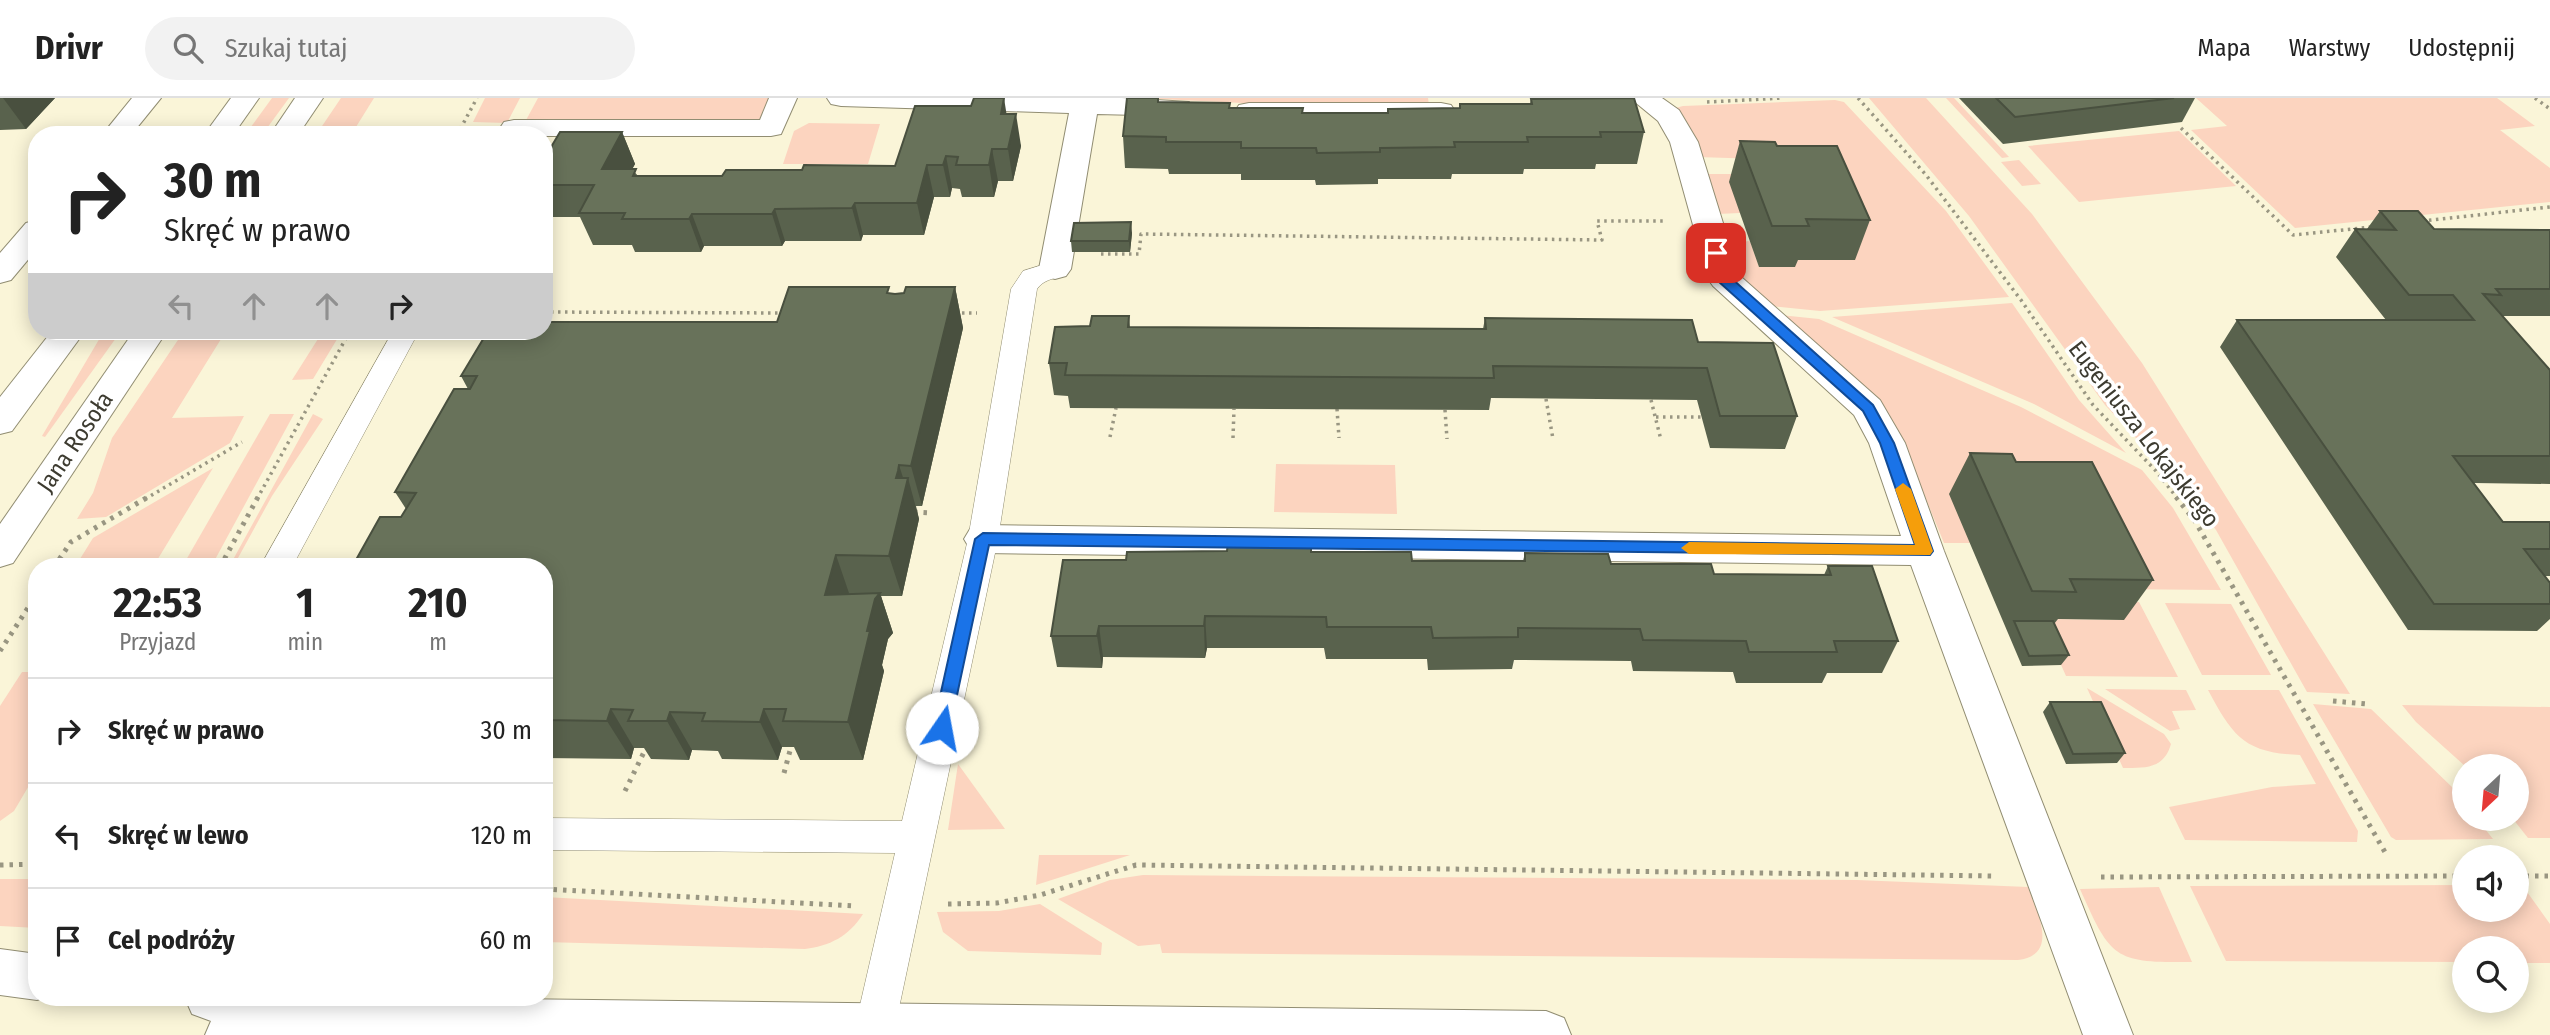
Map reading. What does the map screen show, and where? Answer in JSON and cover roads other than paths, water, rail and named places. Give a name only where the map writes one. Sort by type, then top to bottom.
[{"type":"street","points":[[124,126],[147,98]]},
{"type":"street","points":[[225,126],[245,98]]},
{"type":"street","points":[[290,126],[309,98]]},
{"type":"street","points":[[516,124],[771,128],[783,98]]},
{"type":"street","points":[[841,98],[1214,110],[1375,113],[1466,110]]},
{"type":"street","points":[[1616,99],[1640,100],[1676,125],[1708,222],[1714,279],[1868,408],[1887,443],[1925,551],[2108,1035]]},
{"type":"street","points":[[1056,261],[1081,116],[1090,104]]},
{"type":"street","points":[[0,273],[28,240]]},
{"type":"street","points":[[0,422],[62,340]]},
{"type":"street","name":"Jana Rosoła","points":[[0,553],[145,340]]},
{"type":"street","points":[[983,539],[1925,551]]},
{"type":"street","points":[[0,972],[28,976]]},
{"type":"street","points":[[277,1006],[413,1022]]},
{"type":"street","points":[[230,1035],[413,1022],[1235,1034],[1546,1035]]},
{"type":"lane","points":[[875,1027],[983,539],[1024,289],[1032,277],[1056,261]]},
{"type":"lane","points":[[281,558],[401,340]]},
{"type":"lane","points":[[553,834],[918,837]]}]
